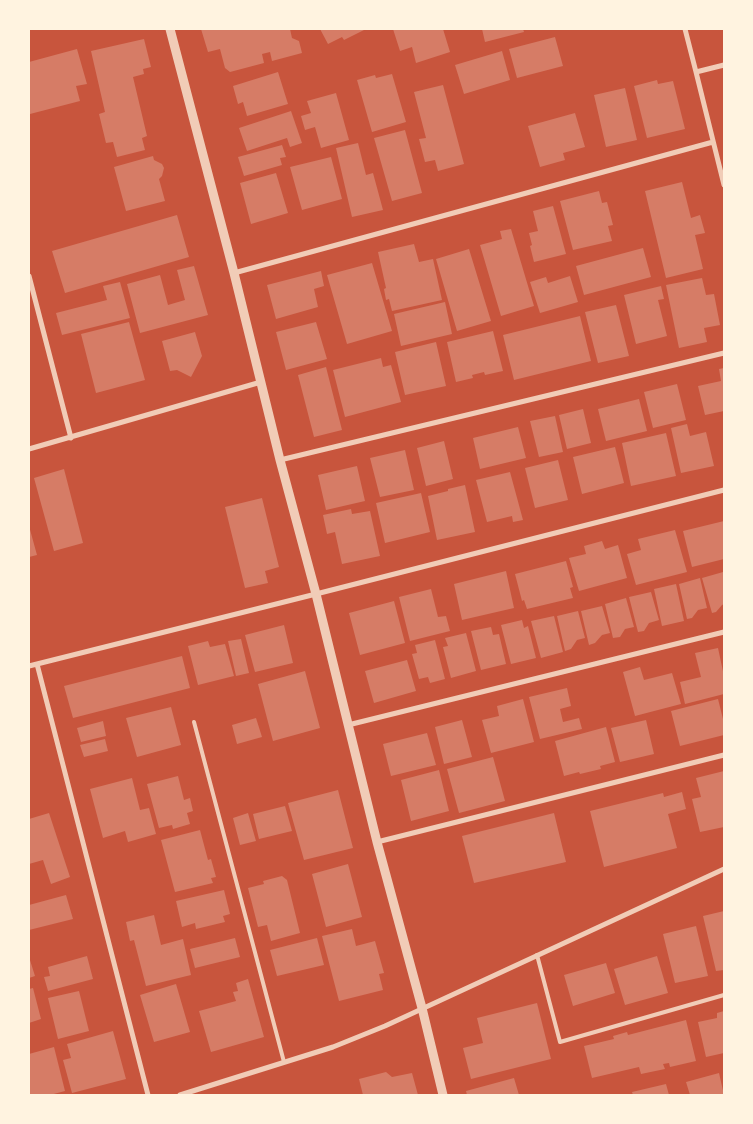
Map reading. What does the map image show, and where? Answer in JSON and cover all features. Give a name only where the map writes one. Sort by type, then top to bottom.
[{"type":"street","points":[[170,29],[262,382],[280,460],[316,594],[377,842],[422,1008],[443,1095]]},
{"type":"street","points":[[685,29],[724,185]]},
{"type":"street","points":[[696,72],[724,65]]},
{"type":"street","points":[[234,273],[713,142]]},
{"type":"street","points":[[29,276],[72,438]]},
{"type":"street","points":[[280,460],[724,353]]},
{"type":"street","points":[[29,449],[262,382]]},
{"type":"street","points":[[29,666],[724,490]]},
{"type":"street","points":[[348,725],[724,632]]},
{"type":"street","points":[[37,664],[148,1095]]},
{"type":"street","points":[[377,842],[724,755]]},
{"type":"street","points":[[180,1095],[333,1047],[385,1026],[724,869]]},
{"type":"lane","points":[[194,722],[284,1062]]},
{"type":"lane","points":[[537,955],[560,1042],[724,995]]},
{"type":"building","points":[[201,29],[290,29],[292,38],[299,41],[302,53],[272,61],[270,52],[262,54],[264,63],[230,72],[225,68],[220,49],[208,52]]},
{"type":"building","points":[[320,29],[366,29],[344,40],[342,37],[328,44]]},
{"type":"building","points":[[393,29],[443,29],[450,52],[416,63],[412,47],[400,51]]},
{"type":"building","points":[[482,29],[523,29],[524,32],[485,42]]},
{"type":"building","points":[[555,37],[563,66],[517,78],[509,49]]},
{"type":"building","points":[[144,39],[151,67],[143,69],[144,74],[133,77],[147,136],[142,138],[145,150],[117,157],[113,142],[106,143],[99,114],[105,112],[91,51]]},
{"type":"building","points":[[77,49],[87,84],[76,86],[80,101],[30,114],[29,62]]},
{"type":"building","points":[[502,51],[510,80],[464,94],[455,65]]},
{"type":"building","points":[[278,72],[288,104],[247,116],[243,102],[238,104],[233,86]]},
{"type":"building","points":[[392,74],[406,122],[372,132],[357,80],[375,75],[376,78]]},
{"type":"building","points":[[657,80],[658,84],[673,81],[685,129],[647,138],[634,86]]},
{"type":"building","points":[[443,85],[464,164],[438,171],[435,160],[425,162],[419,139],[426,138],[414,92]]},
{"type":"building","points":[[625,88],[637,140],[606,147],[594,95]]},
{"type":"building","points":[[336,93],[349,140],[321,148],[315,127],[305,130],[301,116],[311,113],[307,101]]},
{"type":"building","points":[[291,111],[302,143],[290,147],[287,138],[247,151],[239,128]]},
{"type":"building","points":[[575,113],[585,147],[563,153],[565,160],[540,167],[528,126]]},
{"type":"building","points":[[405,130],[422,193],[392,201],[374,138]]},
{"type":"building","points":[[358,143],[366,175],[373,173],[383,210],[352,217],[336,148]]},
{"type":"building","points":[[282,145],[286,157],[280,158],[282,165],[244,176],[238,157]]},
{"type":"building","points":[[153,156],[154,160],[162,164],[164,168],[159,179],[165,201],[126,211],[114,167]]},
{"type":"building","points":[[331,157],[342,199],[302,210],[290,167]]},
{"type":"building","points":[[276,173],[288,213],[251,224],[240,183]]},
{"type":"building","points":[[682,182],[691,218],[700,215],[705,233],[695,235],[703,269],[666,278],[645,191]]},
{"type":"building","points":[[599,191],[602,203],[607,202],[613,225],[608,226],[612,241],[573,250],[560,201]]},
{"type":"building","points":[[553,206],[566,254],[534,262],[529,233],[538,231],[533,211]]},
{"type":"building","points":[[177,215],[189,257],[65,293],[52,251]]},
{"type":"building","points":[[511,229],[534,306],[501,316],[480,245],[502,239],[500,231]]},
{"type":"building","points":[[414,244],[419,262],[433,259],[442,300],[392,311],[389,299],[386,300],[384,289],[386,288],[378,252]]},
{"type":"building","points":[[643,248],[651,277],[584,295],[576,266]]},
{"type":"building","points":[[469,249],[491,321],[457,331],[436,259]]},
{"type":"building","points":[[372,263],[392,331],[347,344],[327,275]]},
{"type":"building","points":[[194,266],[208,315],[140,333],[127,284],[160,275],[168,305],[185,300],[177,270]]},
{"type":"building","points":[[321,271],[324,286],[314,289],[318,307],[276,319],[267,285]]},
{"type":"building","points":[[570,276],[578,302],[540,313],[530,282],[546,277],[548,283]]},
{"type":"building","points":[[702,278],[706,295],[714,294],[720,325],[704,328],[707,342],[679,348],[666,285]]},
{"type":"building","points":[[120,282],[130,318],[62,335],[56,313],[107,300],[103,286]]},
{"type":"building","points":[[661,286],[664,299],[658,300],[667,336],[636,344],[624,295]]},
{"type":"building","points":[[445,302],[452,334],[401,346],[394,314]]},
{"type":"building","points":[[616,305],[629,356],[598,363],[585,312]]},
{"type":"building","points":[[580,316],[591,361],[514,380],[503,335]]},
{"type":"building","points":[[129,322],[145,380],[96,393],[81,334]]},
{"type":"building","points":[[316,322],[327,359],[286,370],[276,332]]},
{"type":"building","points":[[493,331],[503,371],[485,375],[484,372],[472,375],[473,378],[456,382],[447,342]]},
{"type":"building","points":[[195,332],[202,356],[191,377],[177,370],[170,371],[162,341]]},
{"type":"building","points":[[436,342],[446,386],[405,395],[395,352]]},
{"type":"building","points":[[381,358],[383,367],[391,365],[401,402],[345,417],[333,370]]},
{"type":"building","points":[[326,367],[342,430],[314,437],[298,375]]},
{"type":"building","points":[[724,368],[724,411],[705,415],[698,386],[721,381],[719,369]]},
{"type":"building","points":[[677,384],[686,420],[653,428],[644,392]]},
{"type":"building","points":[[639,399],[647,431],[606,441],[598,409]]},
{"type":"building","points":[[583,409],[591,443],[567,449],[559,415]]},
{"type":"building","points":[[555,416],[563,452],[539,457],[530,421]]},
{"type":"building","points":[[687,424],[690,436],[706,432],[714,466],[681,473],[671,428]]},
{"type":"building","points":[[518,427],[526,458],[480,469],[473,438]]},
{"type":"building","points":[[666,433],[676,476],[631,486],[622,443]]},
{"type":"building","points":[[444,441],[453,479],[426,486],[417,448]]},
{"type":"building","points":[[615,447],[624,483],[582,494],[573,457]]},
{"type":"building","points":[[405,450],[414,490],[380,497],[370,458]]},
{"type":"building","points":[[558,460],[568,500],[535,508],[525,468]]},
{"type":"building","points":[[357,466],[365,501],[326,510],[318,475]]},
{"type":"building","points":[[64,469],[83,543],[54,551],[34,478]]},
{"type":"building","points":[[510,472],[523,520],[513,522],[512,516],[487,522],[476,480]]},
{"type":"building","points":[[465,485],[475,532],[437,540],[428,496]]},
{"type":"building","points":[[421,493],[430,532],[385,543],[376,503]]},
{"type":"building","points":[[262,498],[279,567],[265,571],[268,583],[245,588],[225,507]]},
{"type":"building","points":[[351,509],[352,514],[370,511],[380,556],[342,564],[335,532],[327,534],[323,515]]},
{"type":"building","points":[[724,521],[724,559],[692,567],[683,531]]},
{"type":"building","points":[[29,526],[37,555],[29,557]]},
{"type":"building","points":[[675,530],[687,572],[636,585],[627,554],[641,550],[638,539]]},
{"type":"building","points":[[602,541],[605,549],[618,545],[627,578],[579,591],[569,558],[586,554],[584,546]]},
{"type":"building","points":[[566,561],[573,587],[570,588],[573,598],[527,609],[524,600],[522,601],[515,574]]},
{"type":"building","points":[[506,571],[514,608],[462,620],[454,584]]},
{"type":"building","points":[[723,572],[724,604],[716,612],[712,613],[702,578]]},
{"type":"building","points":[[700,578],[707,608],[698,610],[692,618],[687,619],[679,584]]},
{"type":"building","points":[[676,584],[684,621],[662,626],[654,589]]},
{"type":"building","points":[[431,589],[438,617],[446,616],[450,631],[410,641],[399,597]]},
{"type":"building","points":[[651,592],[659,620],[649,623],[644,631],[638,632],[629,597]]},
{"type":"building","points":[[626,598],[634,627],[625,629],[620,637],[613,638],[605,604]]},
{"type":"building","points":[[394,601],[405,643],[360,655],[349,613]]},
{"type":"building","points":[[602,606],[610,633],[602,635],[595,643],[589,645],[581,611]]},
{"type":"building","points":[[578,611],[585,638],[577,640],[571,649],[565,651],[557,616]]},
{"type":"building","points":[[554,616],[563,652],[541,658],[531,621]]},
{"type":"building","points":[[522,620],[524,628],[528,626],[536,658],[511,664],[501,625]]},
{"type":"building","points":[[284,625],[293,663],[255,672],[245,635]]},
{"type":"building","points":[[491,627],[493,635],[499,634],[506,664],[481,670],[471,631]]},
{"type":"building","points":[[466,633],[476,671],[451,678],[443,647],[448,646],[445,638]]},
{"type":"building","points":[[241,639],[249,673],[236,676],[228,641]]},
{"type":"building","points":[[435,640],[445,679],[430,683],[428,677],[419,679],[412,654],[417,653],[415,645]]},
{"type":"building","points":[[208,641],[210,647],[225,644],[234,676],[198,685],[188,646]]},
{"type":"building","points":[[718,648],[724,676],[724,694],[685,704],[680,682],[701,677],[695,653]]},
{"type":"building","points":[[182,656],[190,688],[73,718],[64,686]]},
{"type":"building","points":[[407,660],[416,691],[374,703],[365,671]]},
{"type":"building","points":[[640,667],[644,680],[672,673],[681,704],[635,716],[623,672]]},
{"type":"building","points":[[305,671],[320,728],[273,741],[258,684]]},
{"type":"building","points":[[567,688],[571,706],[560,709],[563,722],[579,718],[582,729],[540,739],[529,697]]},
{"type":"building","points":[[523,699],[534,742],[491,753],[482,720],[499,716],[497,706]]},
{"type":"building","points":[[718,699],[724,723],[724,735],[680,746],[671,711]]},
{"type":"building","points":[[171,707],[181,745],[137,757],[126,718]]},
{"type":"building","points":[[256,718],[262,737],[237,744],[232,725]]},
{"type":"building","points":[[462,720],[472,757],[444,764],[435,727]]},
{"type":"building","points":[[646,720],[654,754],[620,762],[611,728]]},
{"type":"building","points":[[103,721],[106,736],[81,742],[77,728]]},
{"type":"building","points":[[606,727],[615,762],[600,766],[601,769],[564,776],[555,741]]},
{"type":"building","points":[[427,733],[436,765],[391,776],[383,744]]},
{"type":"building","points":[[105,739],[108,751],[84,757],[80,745]]},
{"type":"building","points":[[493,757],[505,801],[459,813],[447,769]]},
{"type":"building","points":[[439,770],[449,811],[411,821],[401,780]]},
{"type":"building","points":[[724,771],[724,827],[700,832],[692,799],[701,797],[696,778]]},
{"type":"building","points":[[178,776],[184,800],[190,798],[193,811],[187,813],[190,824],[173,829],[172,825],[159,828],[147,784]]},
{"type":"building","points":[[132,778],[140,810],[149,808],[156,834],[128,842],[125,831],[103,838],[90,789]]},
{"type":"building","points":[[338,790],[353,848],[304,860],[288,803]]},
{"type":"building","points":[[682,792],[686,809],[668,814],[677,848],[604,867],[590,811],[663,793],[664,797]]},
{"type":"building","points":[[285,806],[292,831],[259,839],[253,814]]},
{"type":"building","points":[[49,813],[70,877],[51,884],[43,860],[29,864],[29,819]]},
{"type":"building","points":[[248,813],[256,841],[240,845],[233,818]]},
{"type":"building","points":[[554,813],[566,862],[474,883],[462,836]]},
{"type":"building","points":[[200,830],[208,860],[211,859],[216,877],[211,878],[213,883],[175,892],[161,840]]},
{"type":"building","points":[[348,864],[362,917],[326,927],[312,874]]},
{"type":"building","points":[[282,876],[287,880],[300,933],[271,941],[267,925],[258,927],[248,888],[264,884],[263,881]]},
{"type":"building","points":[[224,890],[230,914],[223,916],[225,922],[196,929],[195,923],[182,927],[176,901]]},
{"type":"building","points":[[66,895],[73,919],[29,930],[29,905]]},
{"type":"building","points":[[724,911],[724,970],[716,971],[703,916]]},
{"type":"building","points":[[154,915],[161,945],[183,939],[191,975],[146,986],[134,940],[130,941],[126,922]]},
{"type":"building","points":[[696,926],[708,976],[675,983],[663,934]]},
{"type":"building","points":[[352,929],[356,946],[375,941],[384,973],[379,974],[383,990],[339,1001],[322,936]]},
{"type":"building","points":[[235,938],[240,957],[195,968],[190,949]]},
{"type":"building","points":[[317,938],[324,965],[277,976],[270,950]]},
{"type":"building","points":[[87,956],[93,979],[48,991],[44,977],[50,976],[48,967]]},
{"type":"building","points":[[657,956],[668,993],[625,1005],[614,969]]},
{"type":"building","points":[[29,957],[35,976],[29,978]]},
{"type":"building","points":[[606,963],[615,993],[573,1006],[564,975]]},
{"type":"building","points":[[248,979],[264,1037],[211,1052],[199,1011],[236,1001],[233,992],[238,991],[236,983]]},
{"type":"building","points":[[176,984],[190,1032],[154,1042],[140,995]]},
{"type":"building","points":[[33,988],[41,1019],[29,1023],[29,989]]},
{"type":"building","points":[[79,991],[89,1031],[58,1039],[48,998]]},
{"type":"building","points":[[537,1003],[551,1059],[471,1079],[463,1048],[483,1043],[477,1018]]},
{"type":"building","points":[[724,1011],[724,1053],[706,1057],[698,1022],[717,1018],[717,1013]]},
{"type":"building","points":[[686,1020],[696,1061],[670,1067],[669,1063],[663,1064],[665,1069],[641,1074],[639,1067],[592,1078],[584,1046],[614,1039],[613,1036],[627,1032],[628,1035]]},
{"type":"building","points":[[113,1031],[126,1079],[72,1093],[63,1060],[71,1058],[67,1044]]},
{"type":"building","points":[[54,1047],[65,1091],[50,1095],[29,1095],[29,1054]]},
{"type":"building","points":[[386,1072],[392,1077],[412,1073],[418,1095],[363,1095],[359,1079]]},
{"type":"building","points":[[719,1073],[724,1095],[690,1095],[686,1082]]},
{"type":"building","points":[[514,1078],[519,1095],[467,1095],[466,1091]]},
{"type":"building","points":[[666,1084],[669,1095],[633,1095],[632,1092]]}]
